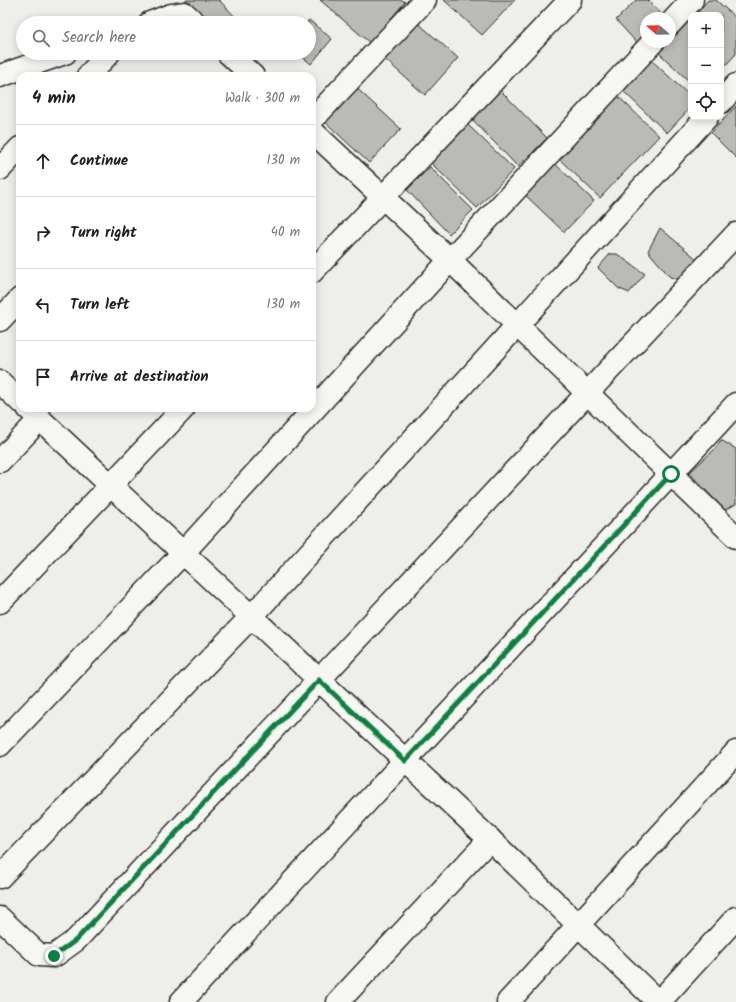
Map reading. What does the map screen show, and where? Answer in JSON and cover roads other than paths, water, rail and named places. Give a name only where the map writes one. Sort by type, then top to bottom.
[{"type":"street","points":[[316,116],[425,0]]},
{"type":"street","points":[[316,268],[570,0]]},
{"type":"street","points":[[676,17],[692,0]]},
{"type":"street","points":[[168,16],[184,13],[187,16]]},
{"type":"street","points":[[316,407],[450,260],[647,48]]},
{"type":"street","points":[[0,76],[45,60]]},
{"type":"street","points":[[92,72],[103,60]]},
{"type":"street","points":[[724,99],[736,85]]},
{"type":"street","points":[[0,877],[251,618],[704,120]]},
{"type":"street","points":[[316,136],[450,260],[736,537]]},
{"type":"street","points":[[0,169],[16,152]]},
{"type":"street","points":[[0,918],[40,955],[54,956],[76,940],[736,234]]},
{"type":"street","points":[[0,320],[16,303]]},
{"type":"street","points":[[0,382],[16,397]]},
{"type":"street","points":[[181,1002],[736,404]]},
{"type":"street","points":[[0,602],[180,412]]},
{"type":"street","points":[[0,745],[183,553],[311,412]]},
{"type":"street","points":[[0,462],[34,414],[251,618],[490,839],[659,1002],[736,918]]},
{"type":"street","points":[[508,1002],[736,752]]},
{"type":"street","points":[[338,1002],[490,839]]}]
